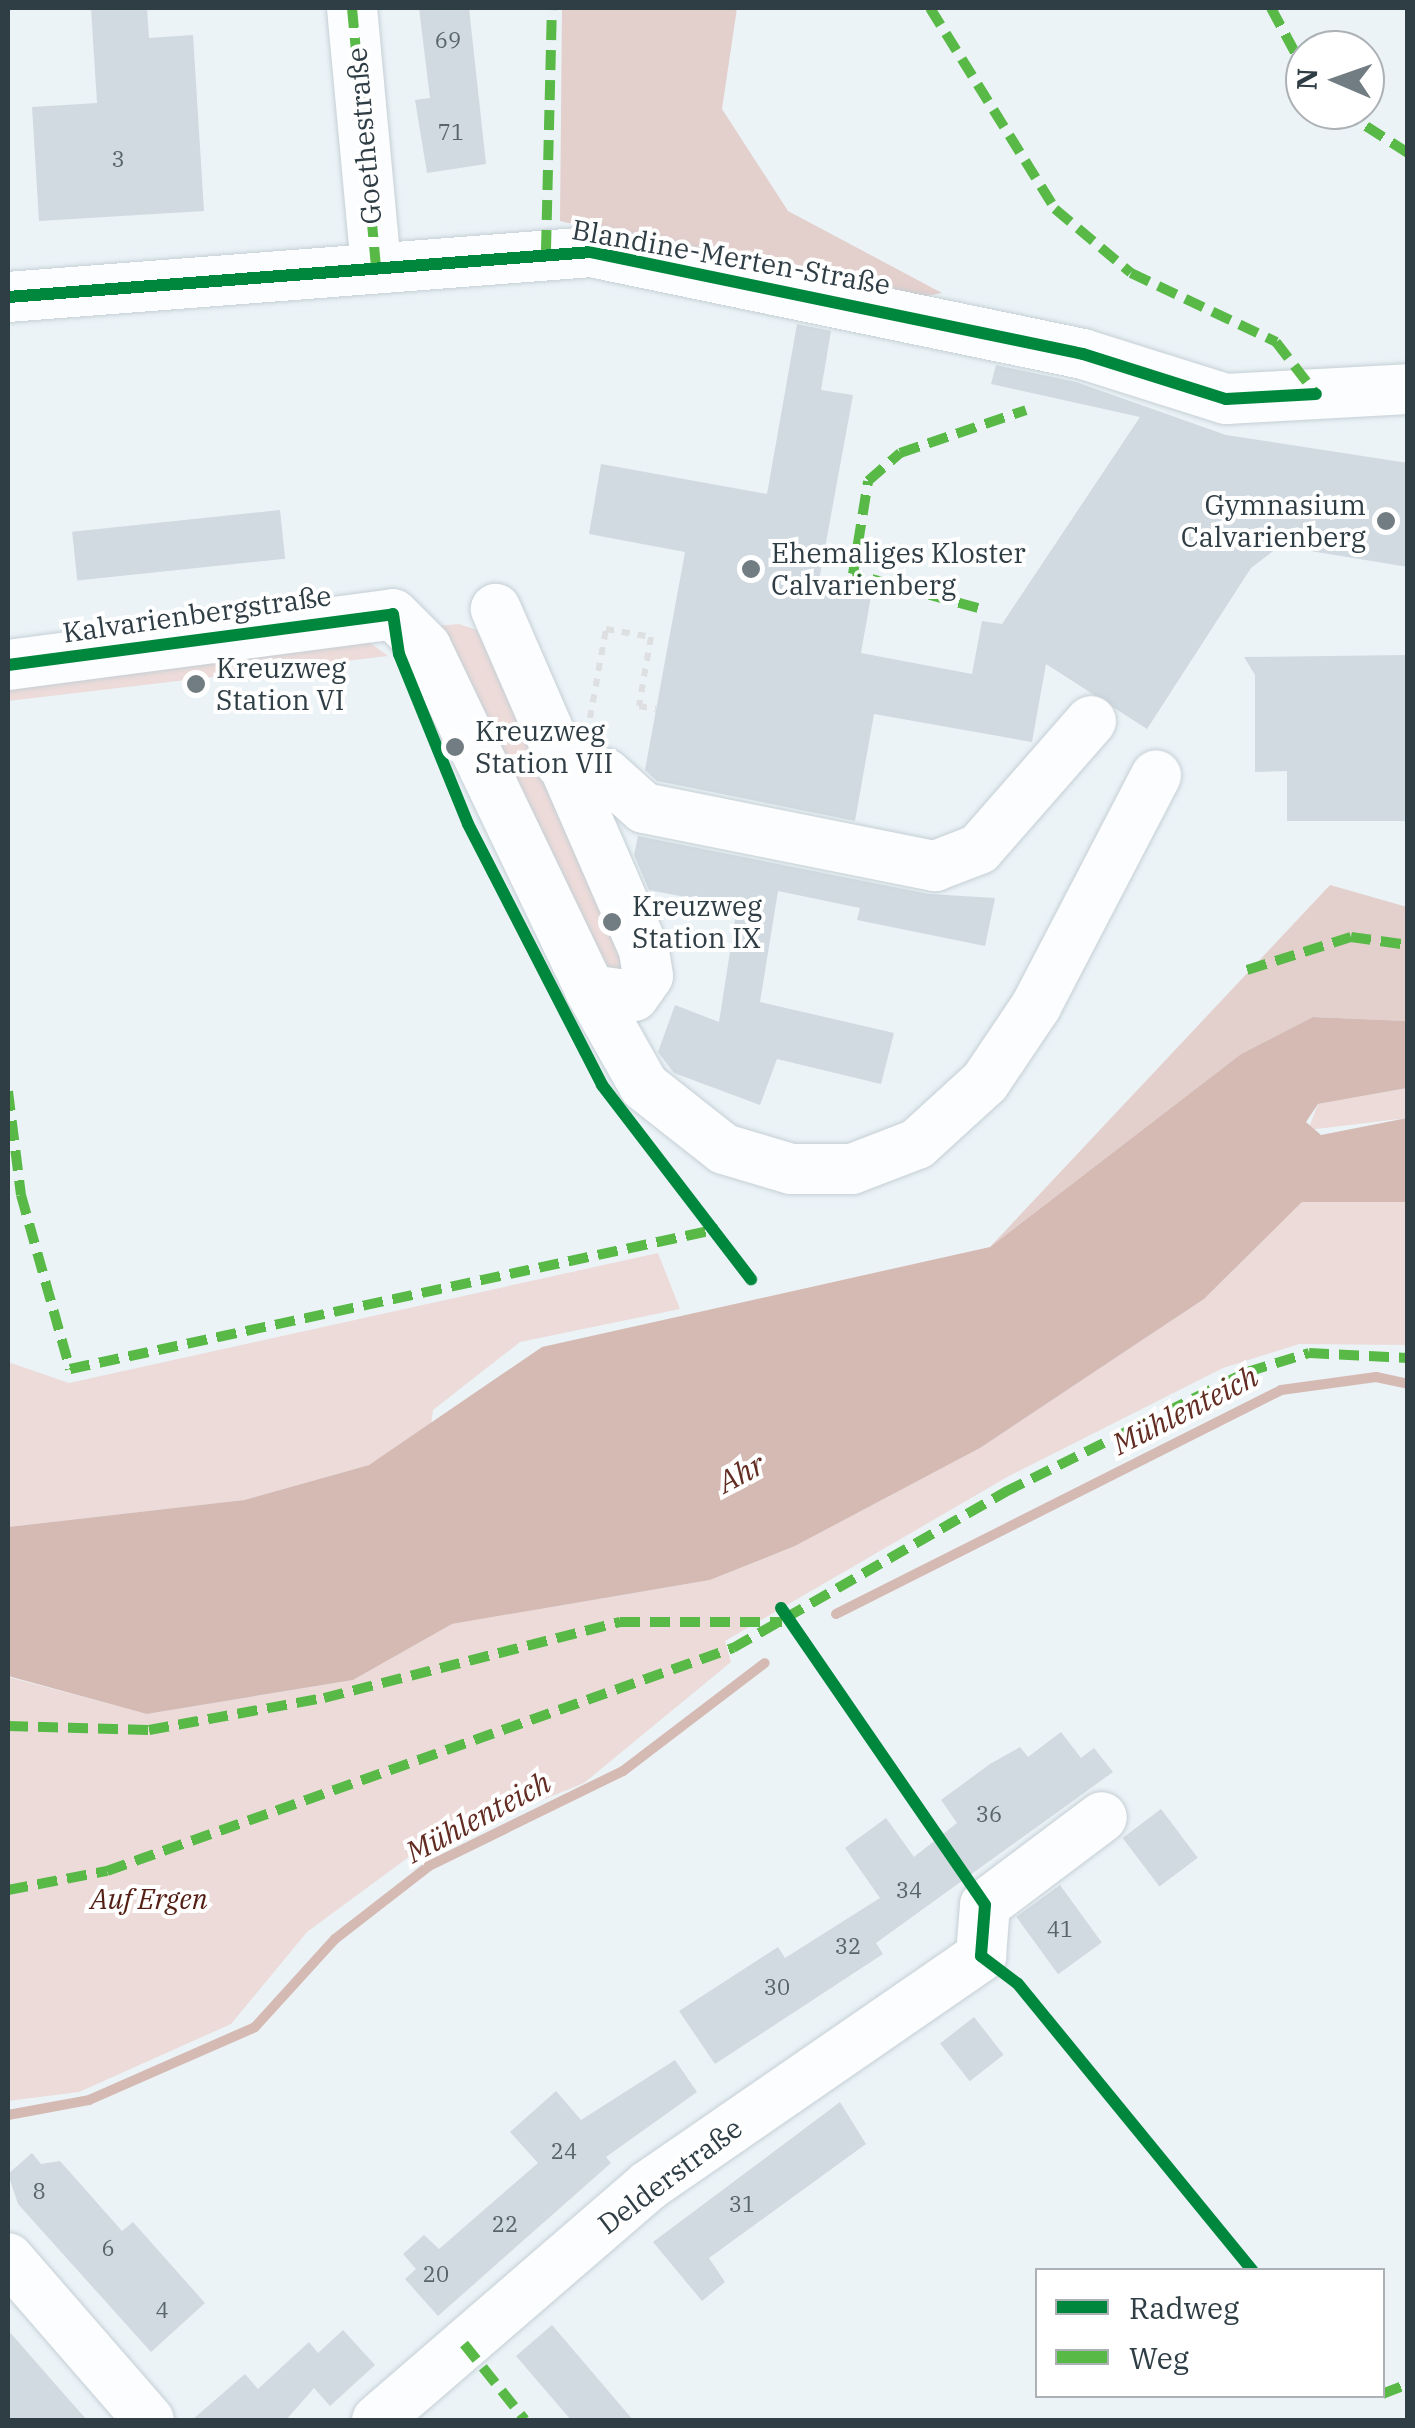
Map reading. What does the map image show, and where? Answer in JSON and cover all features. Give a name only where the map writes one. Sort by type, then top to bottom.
[{"type":"street","name":"Goethestraße","points":[[352,8],[376,265]]},
{"type":"street","name":"Blandine-Merten-Straße","points":[[8,297],[376,265],[591,252],[1083,354],[1226,399],[1408,389]]},
{"type":"street","points":[[496,609],[574,745],[648,976],[634,996],[590,990]]},
{"type":"street","name":"Kalvarienbergstraße","points":[[8,665],[393,614],[426,647],[590,990]]},
{"type":"street","points":[[574,745],[644,808],[936,866],[979,849],[1090,721]]},
{"type":"street","points":[[590,990],[644,1086],[724,1148],[792,1169],[852,1168],[917,1144],[984,1082],[1036,1006],[1156,775]]},
{"type":"street","name":"Delderstraße","points":[[377,2420],[648,2186],[981,1956],[986,1905],[1102,1817]]},
{"type":"street","points":[[8,2258],[149,2420]]},
{"type":"path","points":[[574,745],[606,629],[651,637],[639,706],[656,709]]},
{"type":"green space","points":[[459,624],[477,630],[610,912],[625,970],[611,970],[586,941],[436,626]]},
{"type":"green space","points":[[369,642],[388,656],[8,701],[8,687]]},
{"type":"green space","points":[[1407,1088],[1407,1118],[1308,1130],[1318,1104]]},
{"type":"green space","name":"Auf Ergen","points":[[1360,1198],[1407,1202],[1407,1345],[1299,1344],[1223,1368],[1009,1476],[725,1641],[731,1662],[584,1783],[417,1851],[307,1932],[231,2024],[79,2092],[8,2101],[8,1677],[148,1714],[353,1680],[452,1624],[710,1580],[795,1546],[980,1448],[1204,1299],[1302,1202]]},
{"type":"green space","points":[[658,1253],[680,1309],[520,1342],[433,1410],[431,1425],[369,1465],[244,1500],[8,1527],[8,1362],[69,1383]]},
{"type":"shaded area","points":[[562,8],[737,8],[722,109],[788,211],[942,293],[895,302],[560,221]]},
{"type":"shaded area","points":[[1330,885],[1407,907],[1407,1021],[1313,1017],[1241,1054],[990,1247]]},
{"type":"water","name":"Ahr","points":[[1313,1017],[1407,1021],[1407,1088],[1318,1104],[1306,1122],[1321,1135],[1407,1118],[1407,1202],[1302,1202],[1204,1299],[980,1448],[795,1546],[710,1580],[452,1624],[353,1680],[147,1714],[8,1676],[8,1527],[244,1500],[369,1465],[542,1347],[990,1247],[1241,1054]]},
{"type":"building","points":[[91,8],[147,8],[149,38],[193,35],[204,211],[39,221],[32,107],[97,103]]},
{"type":"building","points":[[419,8],[469,8],[486,164],[427,173],[415,100],[430,98]]},
{"type":"building","name":"Ehemaliges Kloster Calvarienberg","points":[[797,324],[831,331],[821,390],[853,395],[818,586],[871,596],[861,653],[972,674],[982,621],[1002,624],[1140,417],[991,384],[996,365],[1076,382],[1226,435],[1408,463],[1408,567],[1280,546],[1251,568],[1147,729],[1046,664],[1032,742],[874,714],[855,821],[657,781],[645,770],[685,552],[589,534],[601,464],[767,494]]},
{"type":"building","points":[[280,510],[285,559],[77,581],[72,532]]},
{"type":"building","points":[[1408,655],[1408,821],[1287,821],[1287,771],[1255,772],[1255,675],[1244,657]]},
{"type":"building","points":[[638,836],[929,894],[995,898],[985,946],[857,920],[860,908],[778,891],[760,1002],[894,1033],[881,1084],[777,1059],[760,1105],[674,1073],[658,1052],[675,1005],[719,1022],[737,907],[649,890],[634,855]]},
{"type":"building","points":[[1061,1732],[1081,1758],[1094,1748],[1113,1772],[876,1943],[883,1954],[715,2064],[679,2011],[778,1947],[785,1958],[880,1898],[845,1848],[886,1818],[914,1857],[957,1823],[941,1800],[1020,1747],[1028,1757]]},
{"type":"building","points":[[1161,1809],[1198,1858],[1159,1887],[1123,1838]]},
{"type":"building","points":[[1060,1885],[1102,1942],[1058,1974],[1016,1917]]},
{"type":"building","points":[[974,2017],[1004,2055],[970,2081],[940,2043]]},
{"type":"building","points":[[675,2060],[697,2092],[606,2157],[611,2163],[438,2316],[405,2279],[416,2269],[403,2254],[424,2235],[439,2249],[538,2163],[510,2132],[556,2091],[581,2120]]},
{"type":"building","points":[[840,2102],[866,2144],[709,2258],[725,2282],[702,2301],[653,2242]]},
{"type":"building","points":[[32,2153],[41,2164],[60,2161],[122,2231],[133,2222],[205,2303],[151,2352],[18,2204],[8,2174]]},
{"type":"building","points":[[552,2325],[633,2420],[571,2420],[516,2356]]},
{"type":"building","points":[[8,2330],[56,2385],[87,2420],[8,2420]]},
{"type":"building","points":[[343,2330],[375,2365],[330,2406],[314,2388],[286,2420],[192,2420],[245,2374],[258,2389],[309,2342],[318,2353]]},
{"type":"waterway","name":"Mühlenteich","points":[[836,1614],[1281,1390],[1376,1377],[1408,1384]]},
{"type":"waterway","name":"Mühlenteich","points":[[8,2115],[89,2100],[255,2027],[335,1939],[429,1866],[623,1771],[765,1663]]},
{"type":"marked path","points":[[352,8],[376,265]]},
{"type":"marked path","points":[[546,250],[552,8]]},
{"type":"marked path","points":[[930,8],[1055,209],[1131,273],[1276,342],[1316,394]]},
{"type":"marked path","points":[[1271,8],[1285,34]]},
{"type":"marked path","points":[[1372,130],[1408,153]]},
{"type":"marked path","points":[[978,608],[853,574],[868,481],[900,453],[1026,410]]},
{"type":"marked path","points":[[1247,970],[1351,937],[1408,945]]},
{"type":"marked path","points":[[8,1091],[21,1195],[70,1369],[718,1229]]},
{"type":"marked path","points":[[8,1890],[107,1871],[733,1648],[1005,1492],[1247,1372],[1309,1353],[1408,1358]]},
{"type":"marked path","points":[[8,1726],[149,1730],[324,1698],[620,1622],[782,1622]]},
{"type":"marked path","points":[[464,2344],[525,2420]]},
{"type":"marked path","points":[[1385,2393],[1408,2384]]},
{"type":"cycle path","points":[[8,297],[591,252],[1083,354],[1226,399],[1316,394]]},
{"type":"cycle path","points":[[8,665],[393,614],[399,654],[468,824],[602,1085],[751,1279]]},
{"type":"cycle path","points":[[781,1608],[985,1905],[981,1956],[1018,1984],[1250,2268]]},
{"type":"place","name":"Gymnasium Calvarienberg","points":[[1386,521]]},
{"type":"place","name":"Ehemaliges Kloster Calvarienberg","points":[[751,569]]},
{"type":"place","name":"Kreuzweg Station VI","points":[[196,684]]},
{"type":"place","name":"Kreuzweg Station VII","points":[[455,747]]},
{"type":"place","name":"Kreuzweg Station IX","points":[[612,922]]}]
